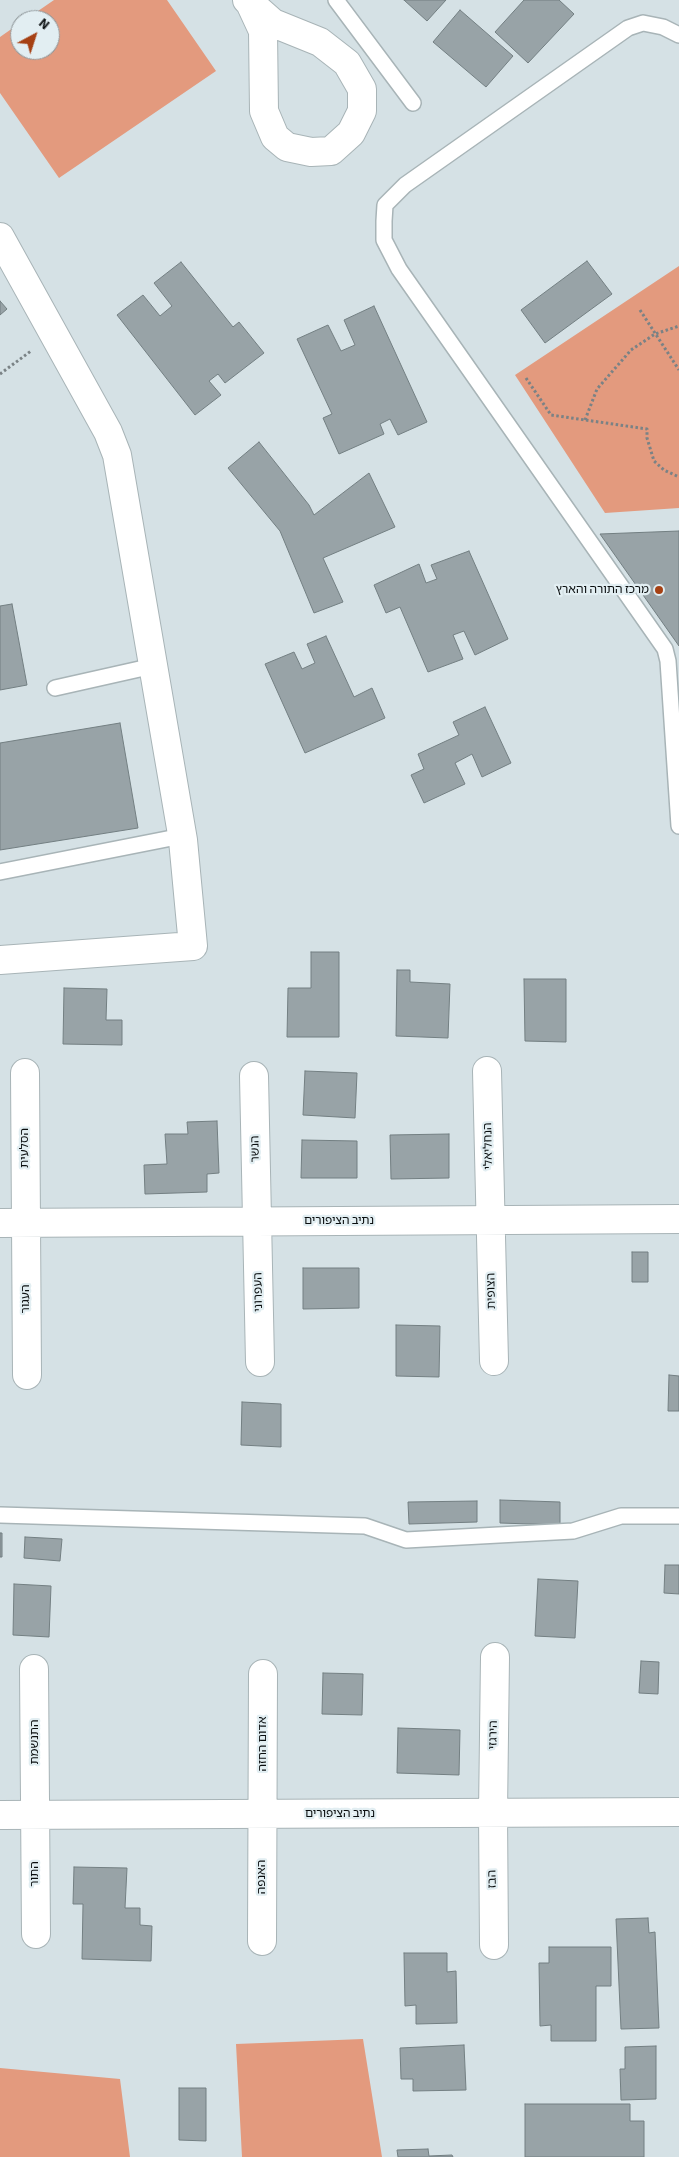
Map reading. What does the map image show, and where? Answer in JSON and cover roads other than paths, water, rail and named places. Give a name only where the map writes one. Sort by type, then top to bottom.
[{"type":"street","points":[[249,2],[273,23],[320,42],[346,63],[362,89],[362,111],[351,133],[331,151],[311,152],[287,147],[275,137],[264,110],[263,31],[249,2]]},
{"type":"street","points":[[0,237],[108,432],[117,455],[182,836],[193,946],[0,960]]},
{"type":"street","name":"הנחליאלי","points":[[487,1071],[491,1220]]},
{"type":"street","name":"הסלעית","points":[[13,1223],[25,1073]]},
{"type":"street","name":"הנשר","points":[[254,1076],[257,1222]]},
{"type":"street","name":"נתיב הציפורים","points":[[13,1223],[679,1219]]},
{"type":"street","name":"הצופית","points":[[491,1220],[494,1361]]},
{"type":"street","name":"העפרוני","points":[[257,1222],[260,1362]]},
{"type":"street","name":"העגור","points":[[13,1223],[26,1375]]},
{"type":"street","name":"הירגזי","points":[[493,1813],[495,1657]]},
{"type":"street","name":"התנשמת","points":[[34,1669],[35,1815]]},
{"type":"street","name":"אדום החזה","points":[[263,1674],[263,1814]]},
{"type":"street","name":"נתיב הציפורים","points":[[0,1815],[679,1812]]},
{"type":"street","name":"הבז","points":[[493,1813],[494,1946]]},
{"type":"street","name":"האנפה","points":[[262,1941],[263,1814]]},
{"type":"street","name":"התור","points":[[35,1815],[36,1934]]},
{"type":"lane","points":[[336,0],[413,104]]},
{"type":"lane","points":[[679,35],[663,27],[643,23],[628,28],[405,185],[385,205],[384,221],[384,240],[399,269],[665,649],[668,661],[679,826]]},
{"type":"lane","points":[[55,688],[154,666]]},
{"type":"lane","points":[[0,872],[182,836]]},
{"type":"lane","points":[[0,1515],[365,1526],[406,1540],[573,1530],[621,1516],[679,1516]]},
{"type":"place","name":"מרכז התורה והארץ","points":[[659,590]]}]
